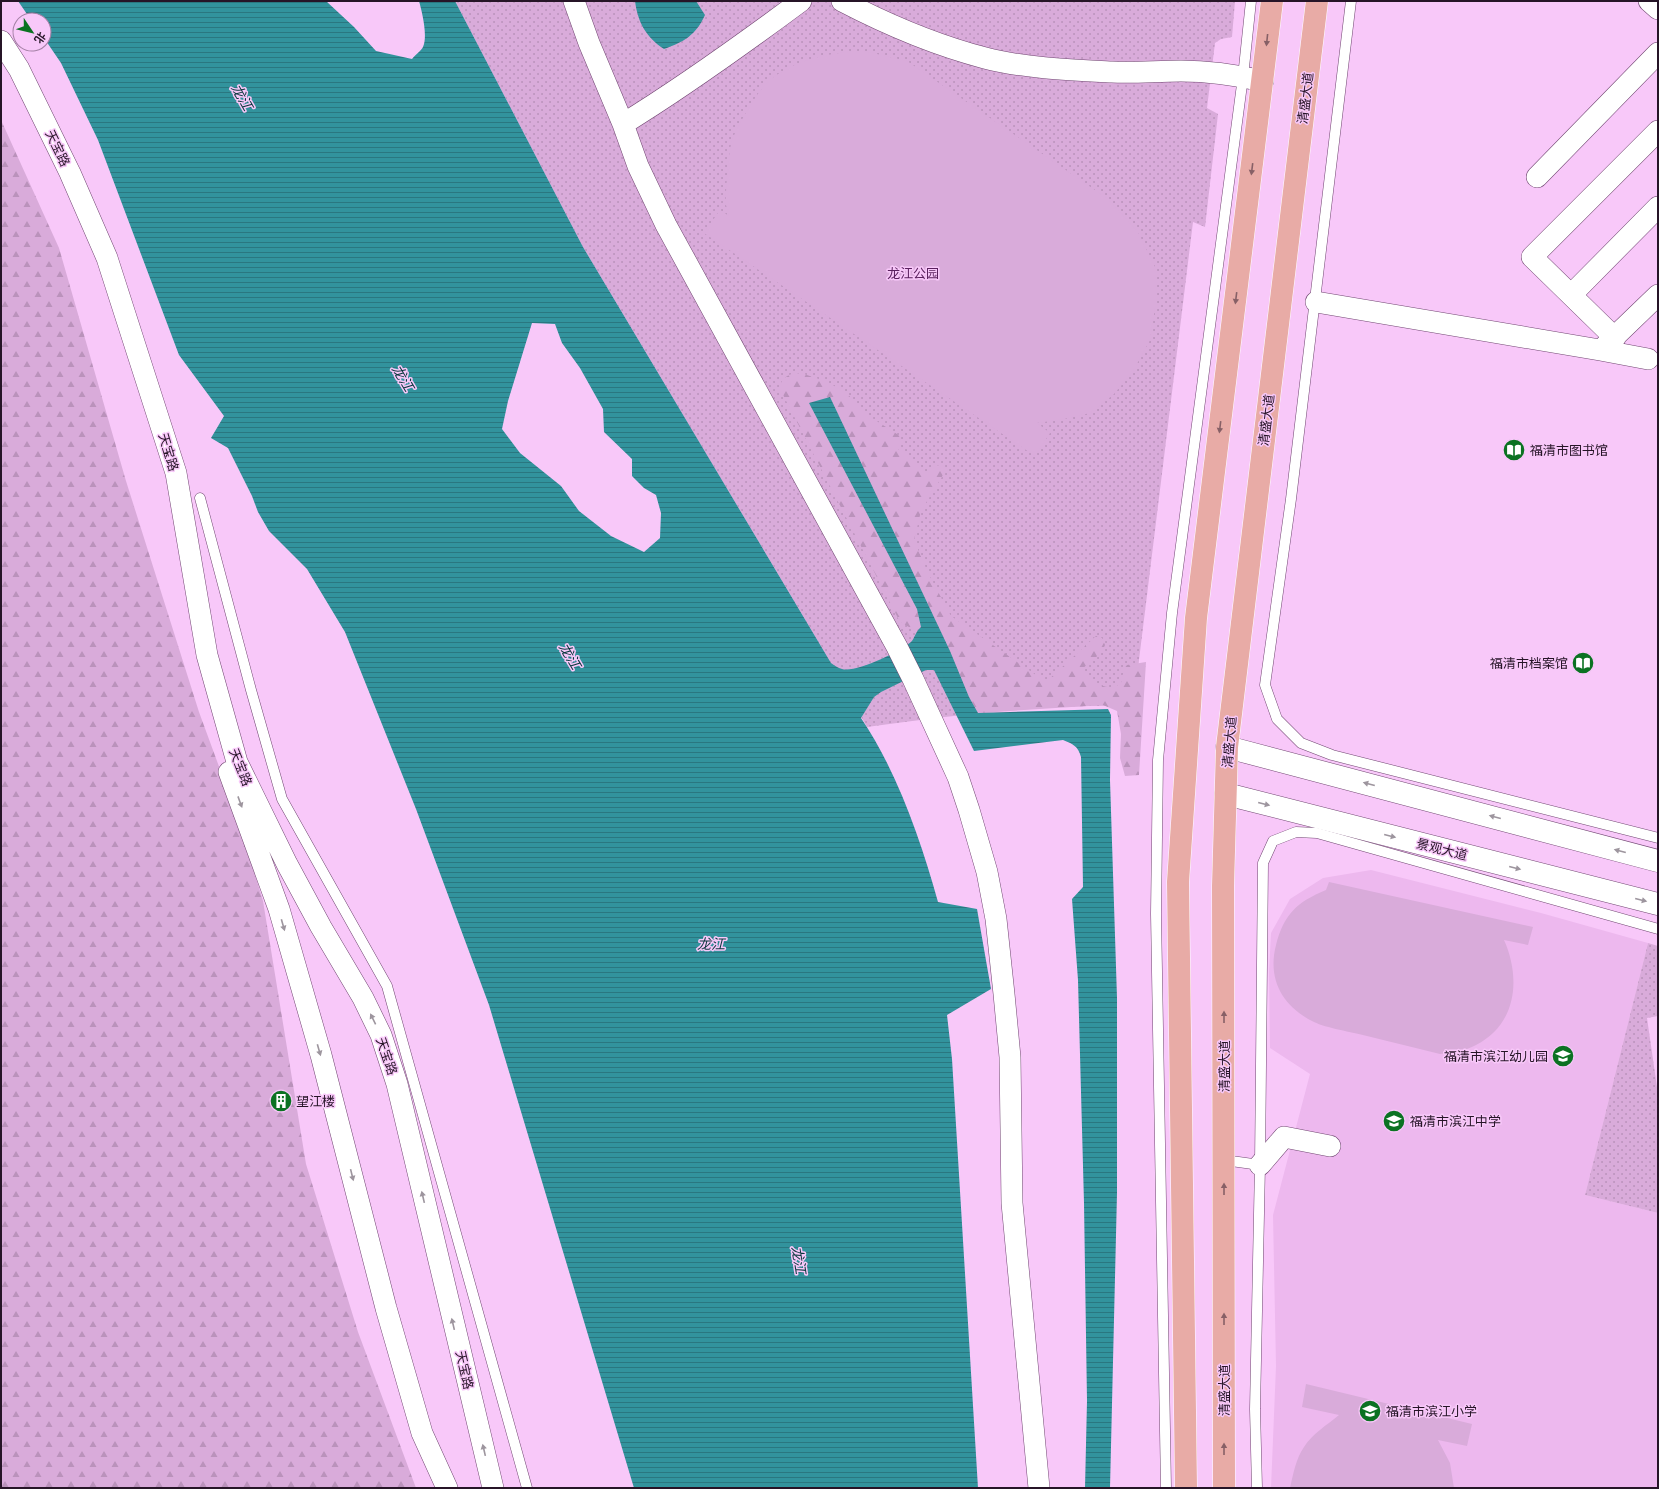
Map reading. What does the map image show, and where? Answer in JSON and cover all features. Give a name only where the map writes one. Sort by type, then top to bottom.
[{"type":"main road","points":[[1186,1488],[1178,882],[1196,618],[1253,79],[1272,1]]},
{"type":"main road","name":"清盛大道","points":[[1224,1488],[1223,886],[1227,747],[1317,1]]},
{"type":"street","points":[[574,1],[594,56],[646,183],[666,225],[913,679],[958,777],[987,872],[996,919],[1010,1058],[1012,1202],[1039,1488]]},
{"type":"street","points":[[623,124],[663,100],[734,51],[801,1]]},
{"type":"street","points":[[842,1],[905,31],[945,46],[986,58],[1060,68],[1111,72],[1182,71],[1253,79]]},
{"type":"street","points":[[1649,1],[1658,9]]},
{"type":"street","name":"天宝路","points":[[1,41],[19,69],[70,173],[107,258],[176,473],[207,655],[237,762],[287,864],[381,1035],[397,1084],[492,1488]]},
{"type":"street","points":[[1537,177],[1658,53]]},
{"type":"street","name":"天宝路","points":[[1,63],[9,75],[96,261],[166,474],[195,654],[231,778],[279,909],[321,1055],[386,1308],[422,1433],[447,1488]]},
{"type":"street","points":[[1607,344],[1571,295],[1532,257],[1658,131]]},
{"type":"street","points":[[1571,295],[1658,207]]},
{"type":"street","points":[[1607,344],[1658,295]]},
{"type":"street","points":[[1316,302],[1607,344],[1648,359]]},
{"type":"street","points":[[1227,747],[1658,861]]},
{"type":"street","name":"景观大道","points":[[1226,794],[1658,904]]},
{"type":"street","points":[[1260,1165],[1284,1137],[1330,1146]]},
{"type":"lane","points":[[1166,1488],[1156,914],[1158,760],[1164,684],[1172,613],[1253,79],[1251,1]]},
{"type":"lane","points":[[1351,1],[1316,302],[1291,499],[1265,685],[1277,719],[1301,742],[1332,755],[1658,838]]},
{"type":"lane","points":[[200,498],[251,690],[282,799],[387,986],[527,1488]]},
{"type":"lane","points":[[1257,1488],[1255,1408],[1260,1165],[1263,863],[1273,841],[1296,832],[1317,833],[1658,929]]},
{"type":"lane","points":[[1224,1160],[1260,1165]]},
{"type":"shaded area","name":"福清市滨江中学","points":[[1371,870],[1541,913],[1648,943],[1585,1195],[1658,1213],[1658,1488],[1271,1488],[1276,1366],[1273,1215],[1310,1074],[1270,1048],[1269,972],[1271,933],[1290,899],[1323,878]]},
{"type":"green space","name":"龙江公园","points":[[455,1],[1235,1],[1232,37],[1221,39],[1215,43],[1207,108],[1218,114],[1205,227],[1193,222],[1139,660],[1135,706],[1068,707],[1000,711],[867,727],[831,663],[583,247]]},
{"type":"green space","points":[[864,51],[907,61],[1108,199],[1138,232],[1155,267],[1155,308],[1150,340],[1132,373],[1113,395],[1090,413],[1037,423],[1050,433],[1035,456],[704,233],[720,210],[729,216],[726,205],[726,192],[732,140],[748,109],[764,86],[779,73],[802,62],[826,55]]},
{"type":"green space","points":[[1,120],[59,248],[126,481],[199,712],[239,821],[263,901],[306,1164],[358,1332],[416,1488],[1,1488]]},
{"type":"green space","points":[[796,373],[827,382],[847,393],[861,411],[900,436],[898,449],[927,474],[938,465],[946,470],[921,511],[914,540],[928,573],[951,616],[1046,682],[1096,636],[1102,638],[1105,645],[1102,652],[1082,669],[1090,678],[1100,685],[1105,687],[1116,686],[1121,683],[1124,669],[1127,665],[1146,662],[1139,775],[1125,776],[1120,758],[1121,734],[1117,711],[1103,705],[978,713],[969,697],[950,651],[830,397],[810,403],[917,609],[921,627],[916,631],[900,622],[779,387],[785,377]]},
{"type":"green space","points":[[1329,882],[1533,927],[1528,945],[1504,940],[1513,969],[1513,984],[1512,999],[1507,1013],[1500,1025],[1490,1036],[1468,1049],[1440,1054],[1325,1026],[1303,1016],[1294,1009],[1280,991],[1276,981],[1274,958],[1279,934],[1293,910],[1307,899],[1326,890]]},
{"type":"green space","points":[[1648,943],[1658,946],[1658,1016],[1647,1018],[1658,1094],[1658,1213],[1585,1195]]},
{"type":"green space","points":[[1306,1384],[1472,1424],[1467,1446],[1438,1440],[1450,1463],[1454,1488],[1290,1488],[1297,1461],[1307,1442],[1339,1415],[1302,1407]]},
{"type":"water","name":"龙江","points":[[18,1],[326,1],[354,27],[376,51],[412,59],[423,47],[425,37],[422,11],[419,1],[455,1],[583,247],[831,663],[841,669],[848,669],[857,668],[877,661],[911,642],[921,627],[917,609],[809,403],[830,397],[950,651],[969,697],[978,713],[1108,709],[1111,715],[1110,780],[1117,998],[1117,1193],[1110,1488],[1085,1488],[1087,1401],[1084,1203],[1078,980],[1072,899],[1083,887],[1081,757],[1077,748],[1063,740],[974,751],[934,670],[926,670],[881,692],[874,697],[861,718],[897,783],[916,831],[938,902],[977,909],[991,989],[947,1015],[952,1059],[978,1488],[634,1488],[489,1005],[416,809],[345,632],[307,569],[269,531],[258,512],[252,496],[228,448],[211,438],[224,416],[179,355],[98,140],[61,63],[52,50],[52,12],[26,12]],"holes":[[[532,323],[555,324],[562,343],[580,368],[603,409],[604,432],[632,459],[632,476],[644,488],[656,495],[661,513],[660,538],[644,552],[611,536],[579,511],[561,486],[520,453],[502,429],[508,401]]]},
{"type":"water","points":[[635,1],[696,1],[705,15],[698,28],[689,37],[678,44],[664,49],[652,40],[644,29],[638,16]]},
{"type":"place","name":"福清市图书馆","points":[[1514,450]]},
{"type":"place","name":"福清市档案馆","points":[[1583,663]]},
{"type":"place","name":"福清市滨江幼儿园","points":[[1563,1056]]},
{"type":"place","name":"望江楼","points":[[281,1101]]},
{"type":"place","name":"福清市滨江中学","points":[[1394,1121]]},
{"type":"place","name":"福清市滨江小学","points":[[1370,1411]]}]
